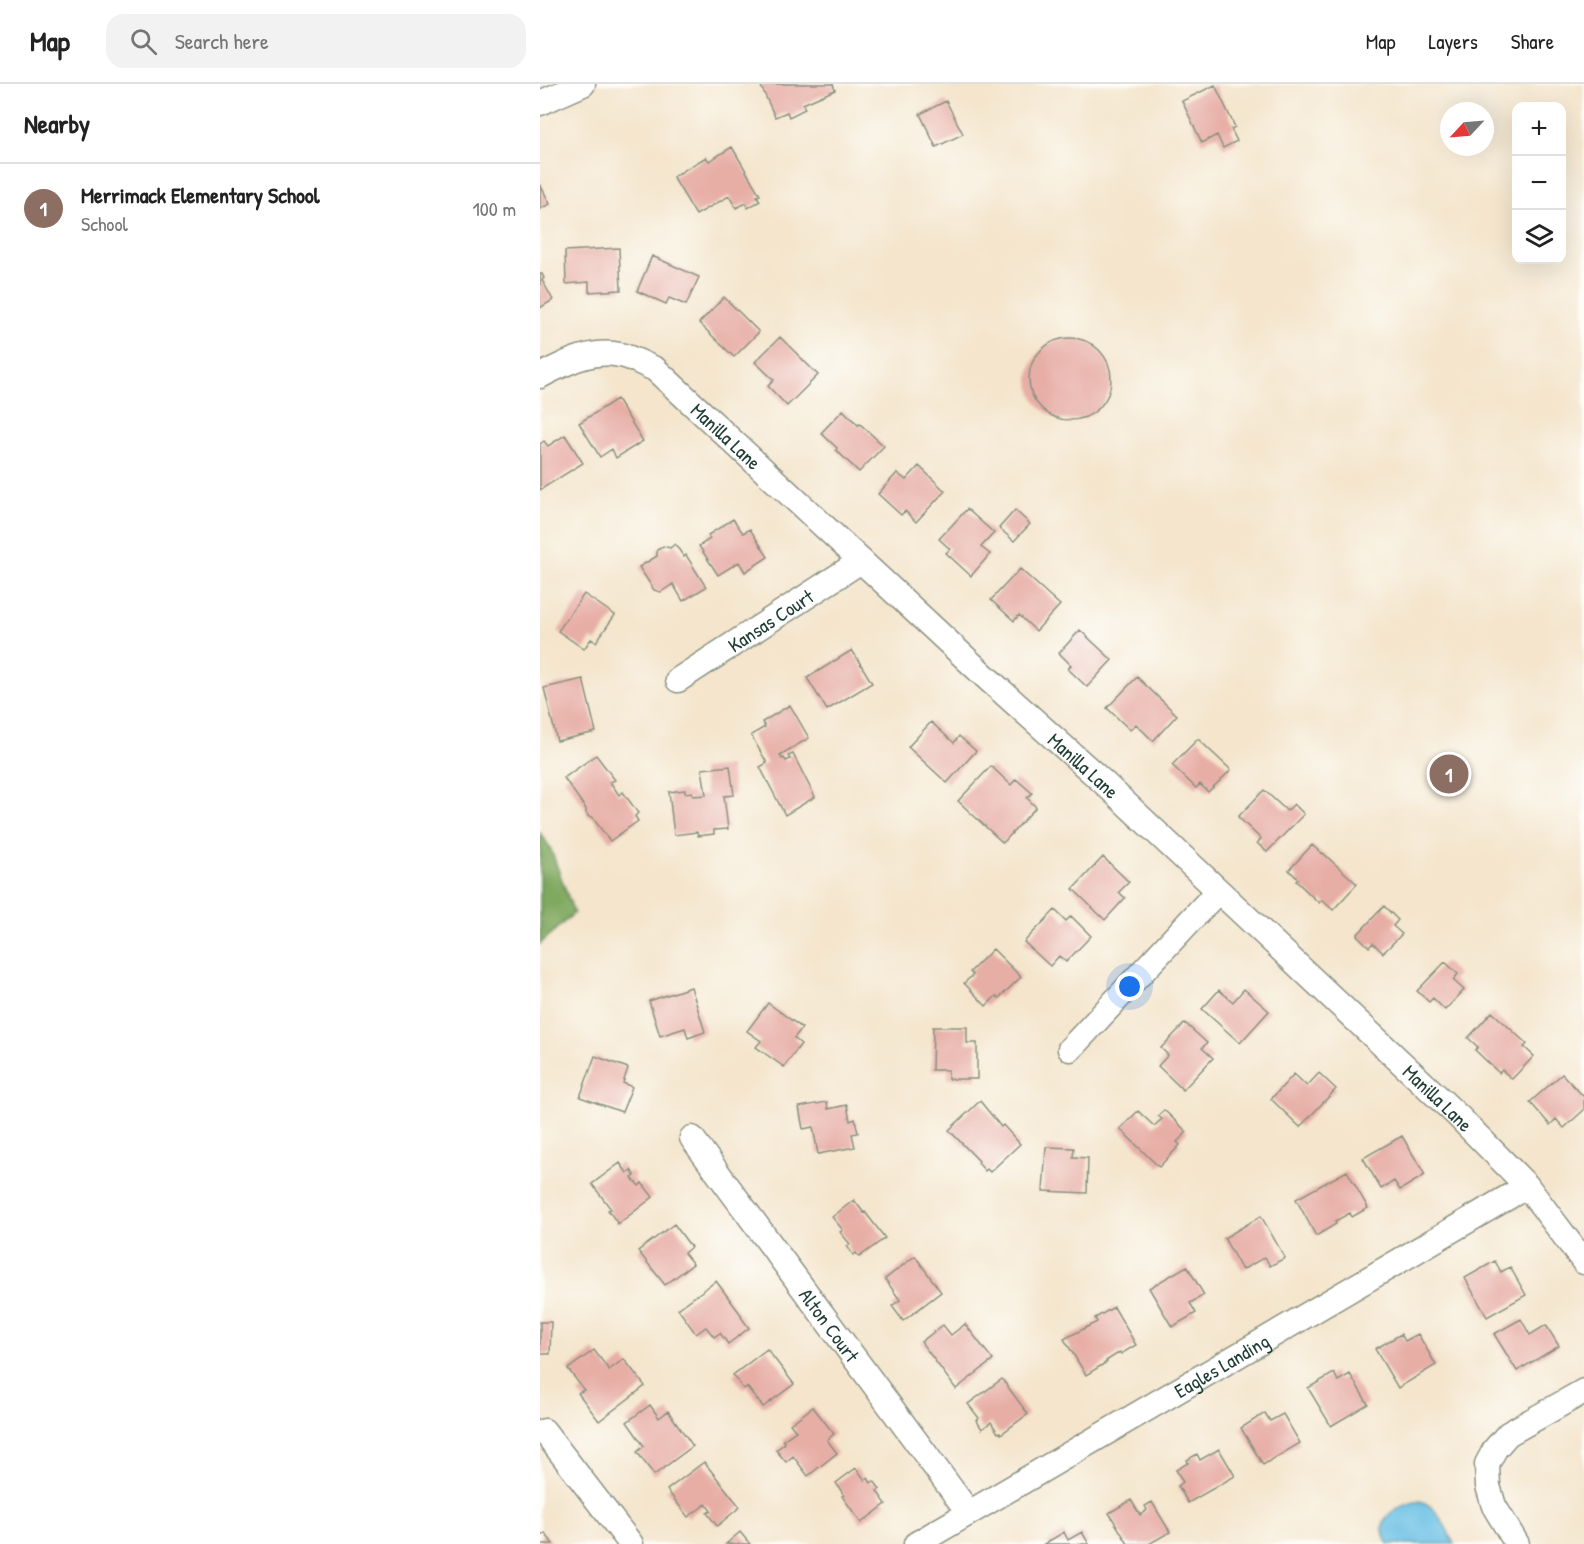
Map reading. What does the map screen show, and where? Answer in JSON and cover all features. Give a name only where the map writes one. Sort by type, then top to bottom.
[{"type":"street","points":[[540,103],[583,84]]},
{"type":"street","name":"Manilla Lane","points":[[540,376],[567,362],[594,353],[621,355],[655,369],[988,679],[1103,782],[1458,1116],[1527,1186],[1584,1262]]},
{"type":"street","name":"Kansas Court","points":[[678,680],[861,561]]},
{"type":"street","points":[[1070,1049],[1218,891]]},
{"type":"street","name":"Alton Court","points":[[692,1138],[969,1513]]},
{"type":"street","name":"Eagles Landing","points":[[916,1544],[1527,1186]]},
{"type":"street","points":[[1517,1544],[1494,1506],[1488,1486],[1487,1464],[1495,1449],[1508,1434],[1584,1390]]},
{"type":"street","points":[[544,1431],[631,1544]]},
{"type":"green space","points":[[540,833],[550,847],[574,913],[540,944]]},
{"type":"water","points":[[1420,1501],[1437,1513],[1454,1544],[1388,1544],[1384,1535],[1385,1520],[1396,1509]]},
{"type":"building","points":[[760,84],[833,84],[835,90],[803,104],[805,109],[789,117],[787,112],[775,117]]},
{"type":"building","points":[[1215,85],[1235,127],[1231,129],[1237,141],[1223,148],[1217,135],[1202,143],[1182,101]]},
{"type":"building","points":[[946,101],[963,134],[936,147],[920,114]]},
{"type":"building","points":[[732,147],[760,195],[757,196],[760,201],[748,208],[746,203],[736,208],[729,196],[696,215],[673,177],[706,157],[709,161]]},
{"type":"building","points":[[540,184],[550,204],[540,209]]},
{"type":"building","points":[[619,248],[621,290],[589,292],[589,282],[566,284],[565,251]]},
{"type":"building","points":[[652,256],[699,277],[686,305],[669,298],[666,304],[637,291]]},
{"type":"building","points":[[540,274],[553,300],[540,308]]},
{"type":"building","points":[[724,297],[759,332],[734,357],[699,323]]},
{"type":"building","points":[[780,337],[818,375],[787,406],[768,386],[774,380],[755,362]]},
{"type":"building","points":[[1070,338],[1086,341],[1099,350],[1108,363],[1111,379],[1108,395],[1099,408],[1086,417],[1070,420],[1054,417],[1041,408],[1032,395],[1029,379],[1032,363],[1041,350],[1054,341]]},
{"type":"building","points":[[617,399],[643,441],[616,458],[612,449],[600,457],[579,423]]},
{"type":"building","points":[[843,410],[884,446],[859,472],[821,433]]},
{"type":"building","points":[[565,435],[583,463],[540,490],[540,444],[544,441],[548,446]]},
{"type":"building","points":[[919,466],[945,491],[916,522],[905,511],[901,515],[878,494],[897,473],[906,480]]},
{"type":"building","points":[[967,509],[994,533],[981,547],[990,554],[971,576],[946,553],[950,549],[939,539]]},
{"type":"building","points":[[1015,510],[1030,524],[1014,541],[999,528]]},
{"type":"building","points":[[733,519],[743,533],[750,529],[768,557],[745,572],[739,562],[718,575],[699,546],[710,539],[708,535]]},
{"type":"building","points":[[675,544],[684,557],[686,555],[706,587],[683,601],[673,584],[661,592],[654,590],[639,567],[657,556],[657,550],[663,546],[670,548]]},
{"type":"building","points":[[1020,569],[1060,605],[1036,631],[1019,615],[1014,621],[991,600]]},
{"type":"building","points":[[584,594],[615,615],[596,642],[591,639],[584,649],[558,631]]},
{"type":"building","points":[[1080,630],[1112,660],[1087,687],[1068,669],[1071,665],[1059,653]]},
{"type":"building","points":[[852,650],[872,683],[827,710],[807,678]]},
{"type":"building","points":[[1137,677],[1177,715],[1153,741],[1136,724],[1130,730],[1107,708]]},
{"type":"building","points":[[583,679],[596,732],[557,741],[544,688]]},
{"type":"building","points":[[790,705],[809,738],[780,755],[786,761],[790,759],[788,756],[793,754],[815,797],[785,815],[760,767],[767,763],[751,735],[765,727],[762,722]]},
{"type":"building","points":[[931,722],[954,743],[959,736],[976,751],[947,783],[908,747]]},
{"type":"building","points":[[1198,739],[1231,770],[1208,792],[1200,784],[1196,788],[1172,765]]},
{"type":"building","points":[[596,755],[615,780],[610,782],[619,795],[623,792],[638,813],[635,816],[638,821],[610,841],[592,817],[586,813],[586,809],[564,778]]},
{"type":"building","points":[[730,766],[734,795],[724,796],[728,829],[714,830],[714,834],[698,836],[697,832],[674,835],[669,792],[685,790],[685,793],[692,792],[693,796],[706,795],[702,769]]},
{"type":"building","points":[[991,766],[1011,785],[1016,779],[1032,793],[1027,798],[1036,807],[1003,843],[958,801]]},
{"type":"building","points":[[1264,790],[1287,811],[1294,804],[1304,814],[1267,852],[1257,843],[1261,839],[1238,817]]},
{"type":"building","points":[[1312,845],[1357,884],[1333,910],[1322,900],[1319,903],[1296,881],[1298,879],[1289,870]]},
{"type":"building","points":[[1103,857],[1129,882],[1119,892],[1125,898],[1105,920],[1073,889]]},
{"type":"building","points":[[1384,906],[1398,920],[1393,926],[1402,934],[1383,953],[1373,943],[1369,947],[1357,935]]},
{"type":"building","points":[[1055,910],[1066,921],[1071,916],[1091,936],[1066,962],[1059,956],[1050,966],[1024,942]]},
{"type":"building","points":[[993,949],[1021,977],[999,998],[996,996],[986,1006],[964,983],[973,975],[970,972]]},
{"type":"building","points":[[1445,962],[1458,974],[1453,980],[1464,990],[1445,1010],[1433,998],[1429,1002],[1417,991]]},
{"type":"building","points":[[691,987],[705,1032],[688,1038],[685,1028],[660,1036],[649,1001]]},
{"type":"building","points":[[1244,989],[1269,1011],[1240,1043],[1202,1009],[1219,990],[1233,1002]]},
{"type":"building","points":[[768,1003],[802,1028],[794,1038],[801,1044],[784,1067],[756,1047],[761,1041],[747,1031]]},
{"type":"building","points":[[1492,1012],[1527,1044],[1524,1047],[1534,1056],[1512,1079],[1502,1070],[1499,1073],[1475,1050],[1478,1047],[1468,1038]]},
{"type":"building","points":[[1185,1023],[1207,1043],[1202,1048],[1213,1058],[1183,1090],[1158,1066],[1168,1055],[1161,1048]]},
{"type":"building","points":[[933,1027],[967,1027],[967,1043],[977,1043],[977,1079],[948,1079],[948,1070],[932,1070]]},
{"type":"building","points":[[595,1056],[628,1068],[623,1083],[632,1087],[622,1112],[580,1097]]},
{"type":"building","points":[[1319,1073],[1336,1089],[1300,1127],[1271,1099],[1294,1074],[1307,1086]]},
{"type":"building","points":[[1562,1074],[1584,1097],[1584,1110],[1564,1128],[1556,1119],[1550,1125],[1530,1102]]},
{"type":"building","points":[[980,1101],[1001,1127],[1003,1125],[1020,1144],[990,1172],[987,1169],[985,1171],[978,1163],[979,1161],[949,1130]]},
{"type":"building","points":[[827,1102],[828,1109],[847,1105],[850,1121],[855,1119],[858,1133],[852,1134],[855,1147],[818,1154],[813,1127],[803,1129],[799,1107]]},
{"type":"building","points":[[1164,1110],[1187,1132],[1177,1142],[1180,1145],[1159,1167],[1120,1129],[1138,1111],[1154,1126],[1162,1119],[1158,1116]]},
{"type":"building","points":[[1402,1136],[1425,1175],[1400,1190],[1394,1181],[1381,1189],[1363,1158]]},
{"type":"building","points":[[1046,1147],[1074,1148],[1073,1157],[1088,1158],[1087,1193],[1043,1191]]},
{"type":"building","points":[[620,1163],[627,1173],[631,1170],[635,1176],[632,1178],[639,1186],[642,1183],[653,1197],[618,1224],[608,1210],[611,1209],[592,1184]]},
{"type":"building","points":[[1347,1171],[1368,1208],[1352,1217],[1350,1213],[1335,1221],[1336,1224],[1316,1236],[1296,1199]]},
{"type":"building","points":[[854,1200],[885,1238],[859,1257],[856,1253],[853,1255],[847,1246],[850,1244],[840,1232],[843,1230],[832,1217]]},
{"type":"building","points":[[1261,1216],[1285,1258],[1270,1266],[1265,1257],[1242,1270],[1224,1238]]},
{"type":"building","points":[[674,1224],[691,1247],[684,1253],[693,1264],[665,1285],[638,1251]]},
{"type":"building","points":[[915,1256],[941,1292],[903,1321],[892,1306],[900,1300],[885,1279]]},
{"type":"building","points":[[1495,1261],[1501,1272],[1510,1267],[1526,1295],[1487,1317],[1465,1278]]},
{"type":"building","points":[[1187,1266],[1204,1295],[1190,1303],[1196,1313],[1172,1327],[1149,1288]]},
{"type":"building","points":[[716,1281],[749,1328],[728,1344],[720,1333],[714,1337],[706,1327],[696,1334],[678,1309]]},
{"type":"building","points":[[1114,1307],[1136,1345],[1121,1354],[1120,1352],[1086,1375],[1064,1339],[1097,1322],[1095,1318]]},
{"type":"building","points":[[1521,1319],[1530,1335],[1546,1325],[1559,1346],[1517,1371],[1494,1334]]},
{"type":"building","points":[[540,1322],[551,1322],[550,1354],[540,1354]]},
{"type":"building","points":[[965,1324],[993,1360],[956,1389],[921,1342],[943,1325],[951,1335]]},
{"type":"building","points":[[1401,1334],[1405,1341],[1418,1334],[1436,1365],[1398,1388],[1375,1349]]},
{"type":"building","points":[[767,1349],[794,1384],[763,1407],[747,1387],[743,1389],[733,1375]]},
{"type":"building","points":[[594,1350],[609,1370],[624,1359],[645,1386],[599,1421],[578,1393],[584,1390],[568,1369]]},
{"type":"building","points":[[1334,1373],[1338,1381],[1350,1374],[1368,1404],[1331,1426],[1308,1388]]},
{"type":"building","points":[[1002,1379],[1028,1414],[1001,1434],[991,1422],[982,1429],[977,1421],[979,1418],[968,1404]]},
{"type":"building","points":[[650,1405],[659,1418],[668,1411],[693,1446],[654,1475],[637,1452],[644,1446],[627,1422]]},
{"type":"building","points":[[813,1407],[834,1434],[827,1440],[837,1453],[808,1476],[793,1456],[786,1462],[776,1450],[785,1443],[783,1440],[796,1431],[790,1424]]},
{"type":"building","points":[[1265,1413],[1270,1421],[1283,1414],[1300,1443],[1263,1465],[1241,1428]]},
{"type":"building","points":[[1219,1449],[1235,1476],[1188,1503],[1178,1486],[1183,1482],[1176,1470],[1197,1454],[1200,1460]]},
{"type":"building","points":[[704,1462],[740,1507],[717,1526],[707,1513],[711,1511],[706,1504],[688,1517],[667,1490]]},
{"type":"building","points":[[856,1468],[865,1480],[868,1478],[871,1483],[874,1481],[880,1489],[877,1491],[886,1504],[861,1523],[842,1496],[844,1495],[836,1483]]},
{"type":"building","points":[[1131,1500],[1140,1515],[1147,1510],[1145,1506],[1152,1502],[1170,1532],[1149,1544],[1128,1544],[1109,1513]]},
{"type":"building","points":[[740,1532],[750,1544],[726,1544]]},
{"type":"building","points":[[1064,1532],[1068,1540],[1082,1532],[1089,1544],[1044,1544]]},
{"type":"building","points":[[545,1533],[553,1544],[540,1544],[540,1537]]},
{"type":"place","name":"Merrimack Elementary School","points":[[1449,774]]}]
